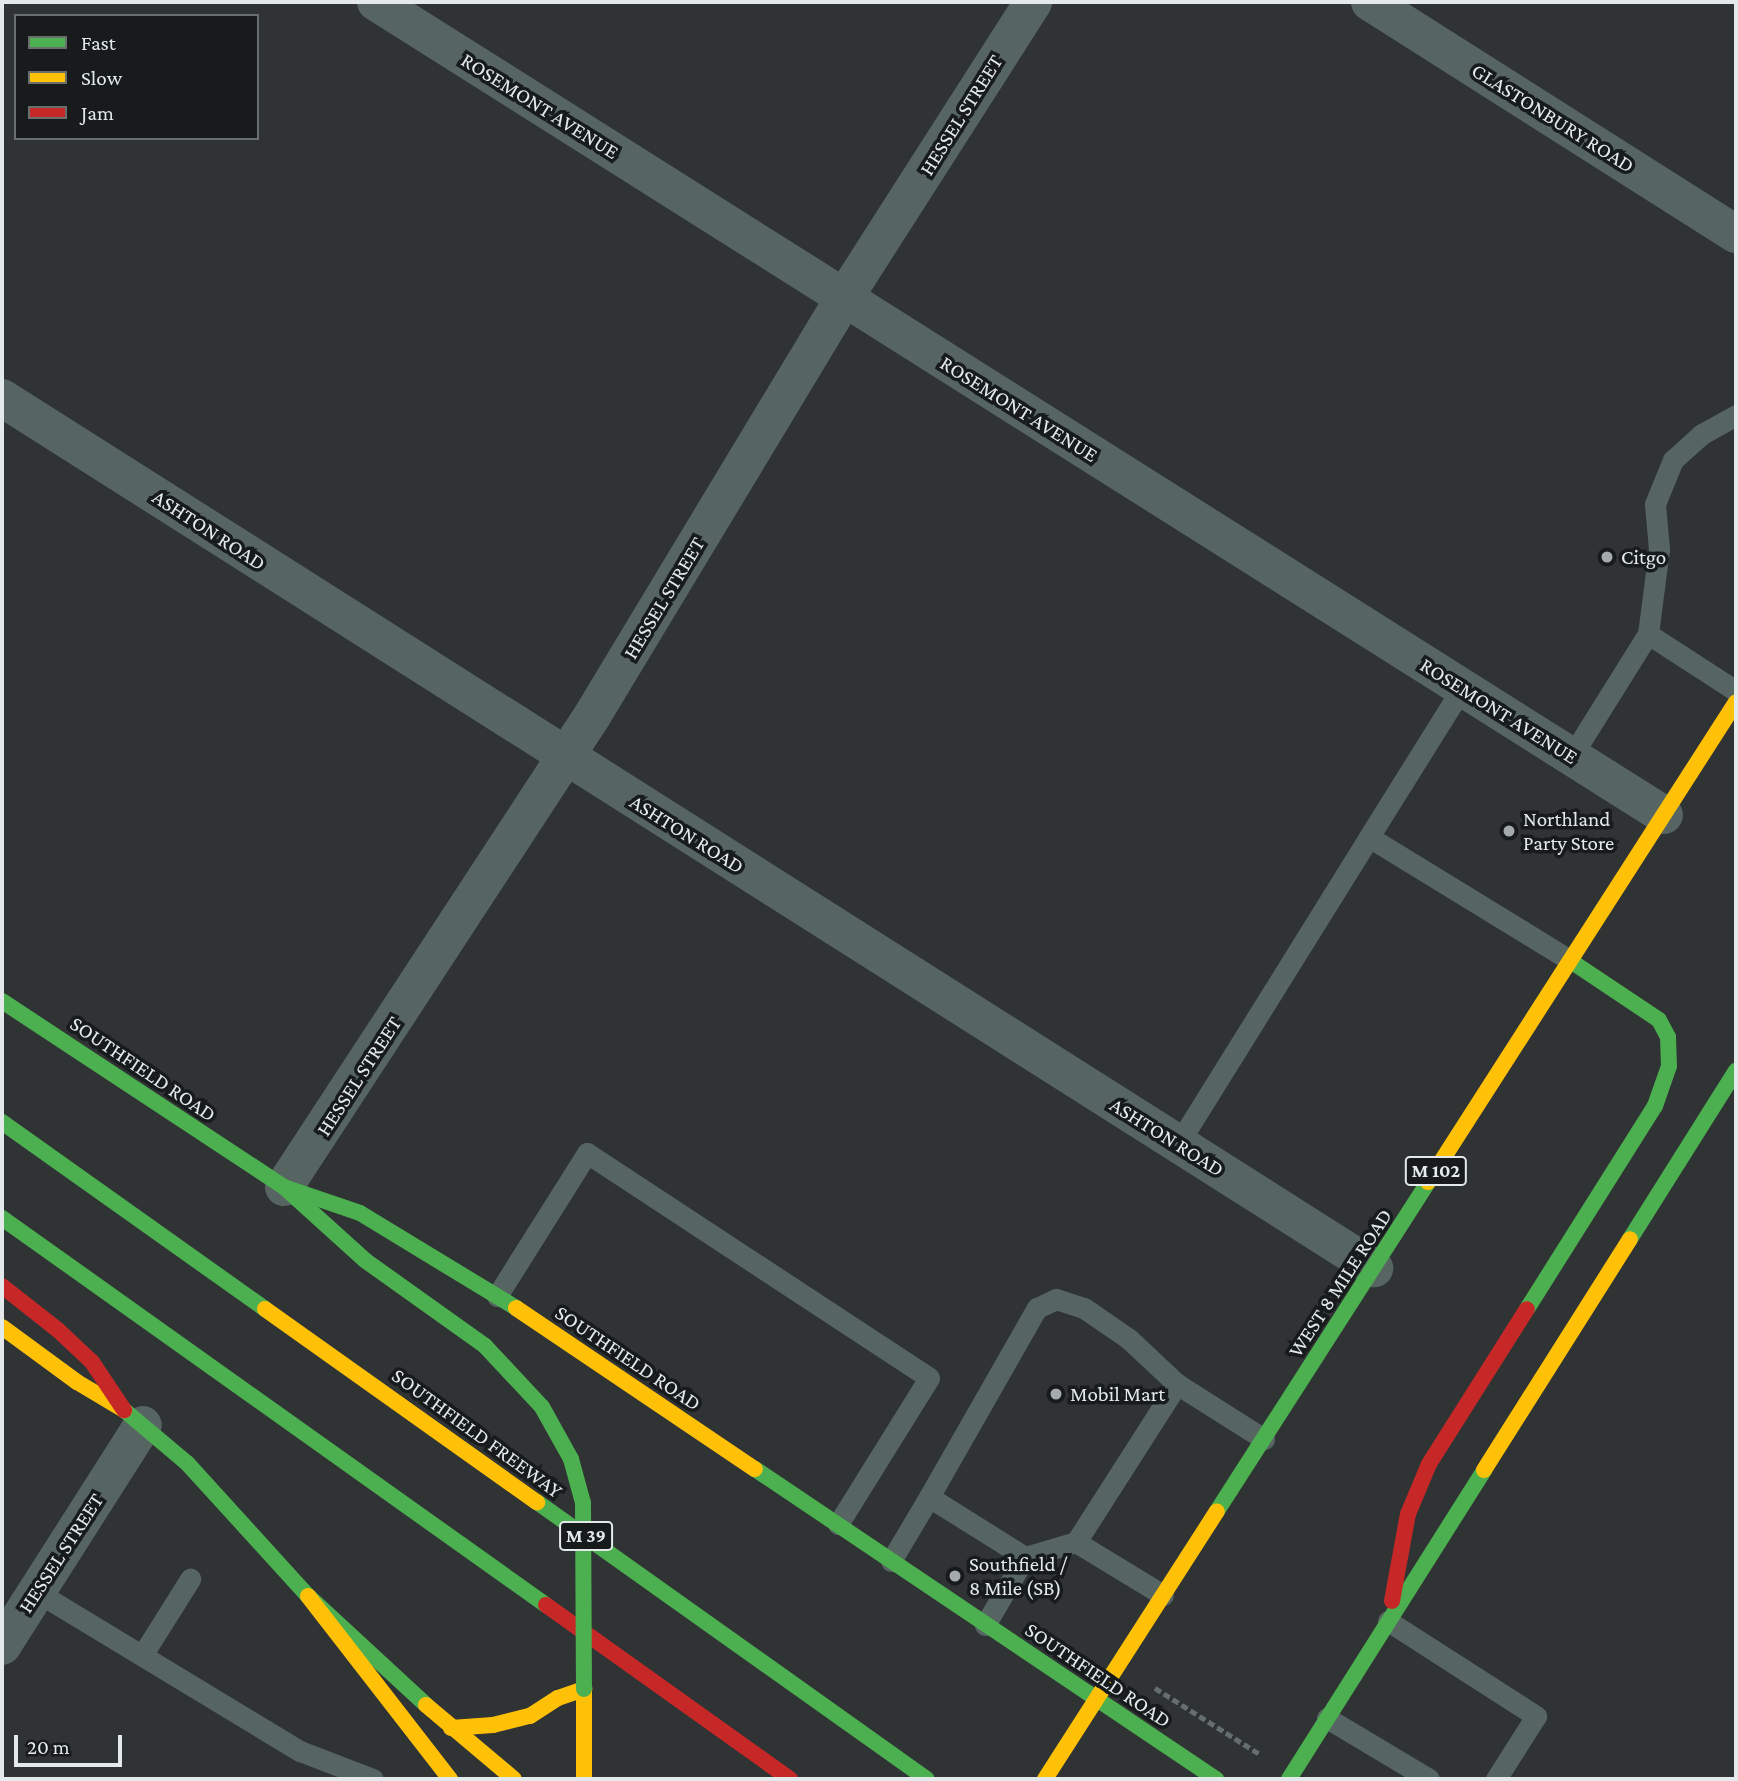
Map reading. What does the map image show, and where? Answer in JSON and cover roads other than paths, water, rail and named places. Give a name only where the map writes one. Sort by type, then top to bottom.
[{"type":"main road","name":"WEST 8 MILE ROAD","points":[[1045,1779],[1736,700]]},
{"type":"main road","points":[[1388,1620],[1408,1514],[1429,1464],[1655,1106],[1669,1066],[1668,1037],[1659,1020],[1571,961]]},
{"type":"main road","name":"SOUTHFIELD ROAD","points":[[2,1000],[284,1187],[360,1213],[497,1296],[1216,1779]]},
{"type":"main road","points":[[1291,1776],[1736,1070]]},
{"type":"main road","name":"SOUTHFIELD FREEWAY","points":[[2,1122],[927,1779]]},
{"type":"main road","points":[[284,1187],[366,1261],[485,1346],[542,1407],[558,1430],[571,1459],[583,1503],[584,1779]]},
{"type":"main road","points":[[2,1218],[790,1779]]},
{"type":"main road","points":[[2,1286],[58,1330],[92,1362],[133,1417]]},
{"type":"main road","points":[[2,1327],[77,1382],[133,1417],[187,1463],[309,1596],[451,1728],[514,1779]]},
{"type":"main road","points":[[309,1596],[450,1779]]},
{"type":"main road","points":[[451,1728],[493,1726],[530,1716],[558,1698],[584,1689]]},
{"type":"street","name":"ROSEMONT AVENUE","points":[[376,2],[1664,815]]},
{"type":"street","name":"HESSEL STREET","points":[[284,1187],[566,757],[844,298],[1033,2]]},
{"type":"street","name":"GLASTONBURY ROAD","points":[[1370,2],[1736,234]]},
{"type":"street","name":"ASHTON ROAD","points":[[2,398],[1374,1268]]},
{"type":"street","name":"HESSEL STREET","points":[[2,1646],[37,1592],[133,1417]]},
{"type":"lane","points":[[1571,757],[1648,634],[1658,549],[1654,504],[1673,460],[1702,435],[1736,415]]},
{"type":"lane","points":[[1648,634],[1736,700]]},
{"type":"lane","points":[[1178,1144],[1462,688]]},
{"type":"lane","points":[[1369,837],[1571,961]]},
{"type":"lane","points":[[497,1296],[587,1153],[929,1378],[838,1524]]},
{"type":"lane","points":[[891,1561],[1037,1308],[1056,1299],[1084,1308],[1129,1339],[1177,1384],[1264,1439]]},
{"type":"lane","points":[[985,1625],[1025,1557],[1076,1542],[1177,1384]]},
{"type":"lane","points":[[929,1497],[1025,1557]]},
{"type":"lane","points":[[1076,1542],[1163,1595]]},
{"type":"lane","points":[[143,1654],[190,1579]]},
{"type":"lane","points":[[37,1592],[300,1751],[373,1779]]},
{"type":"lane","points":[[1388,1620],[1536,1716],[1498,1778]]},
{"type":"lane","points":[[1327,1718],[1429,1779]]},
{"type":"place","name":"Citgo","points":[[1607,557]]},
{"type":"place","name":"Northland Party Store","points":[[1509,831]]},
{"type":"place","name":"Mobil Mart","points":[[1056,1394]]},
{"type":"place","name":"Southfield / 8 Mile (SB)","points":[[955,1576]]}]
